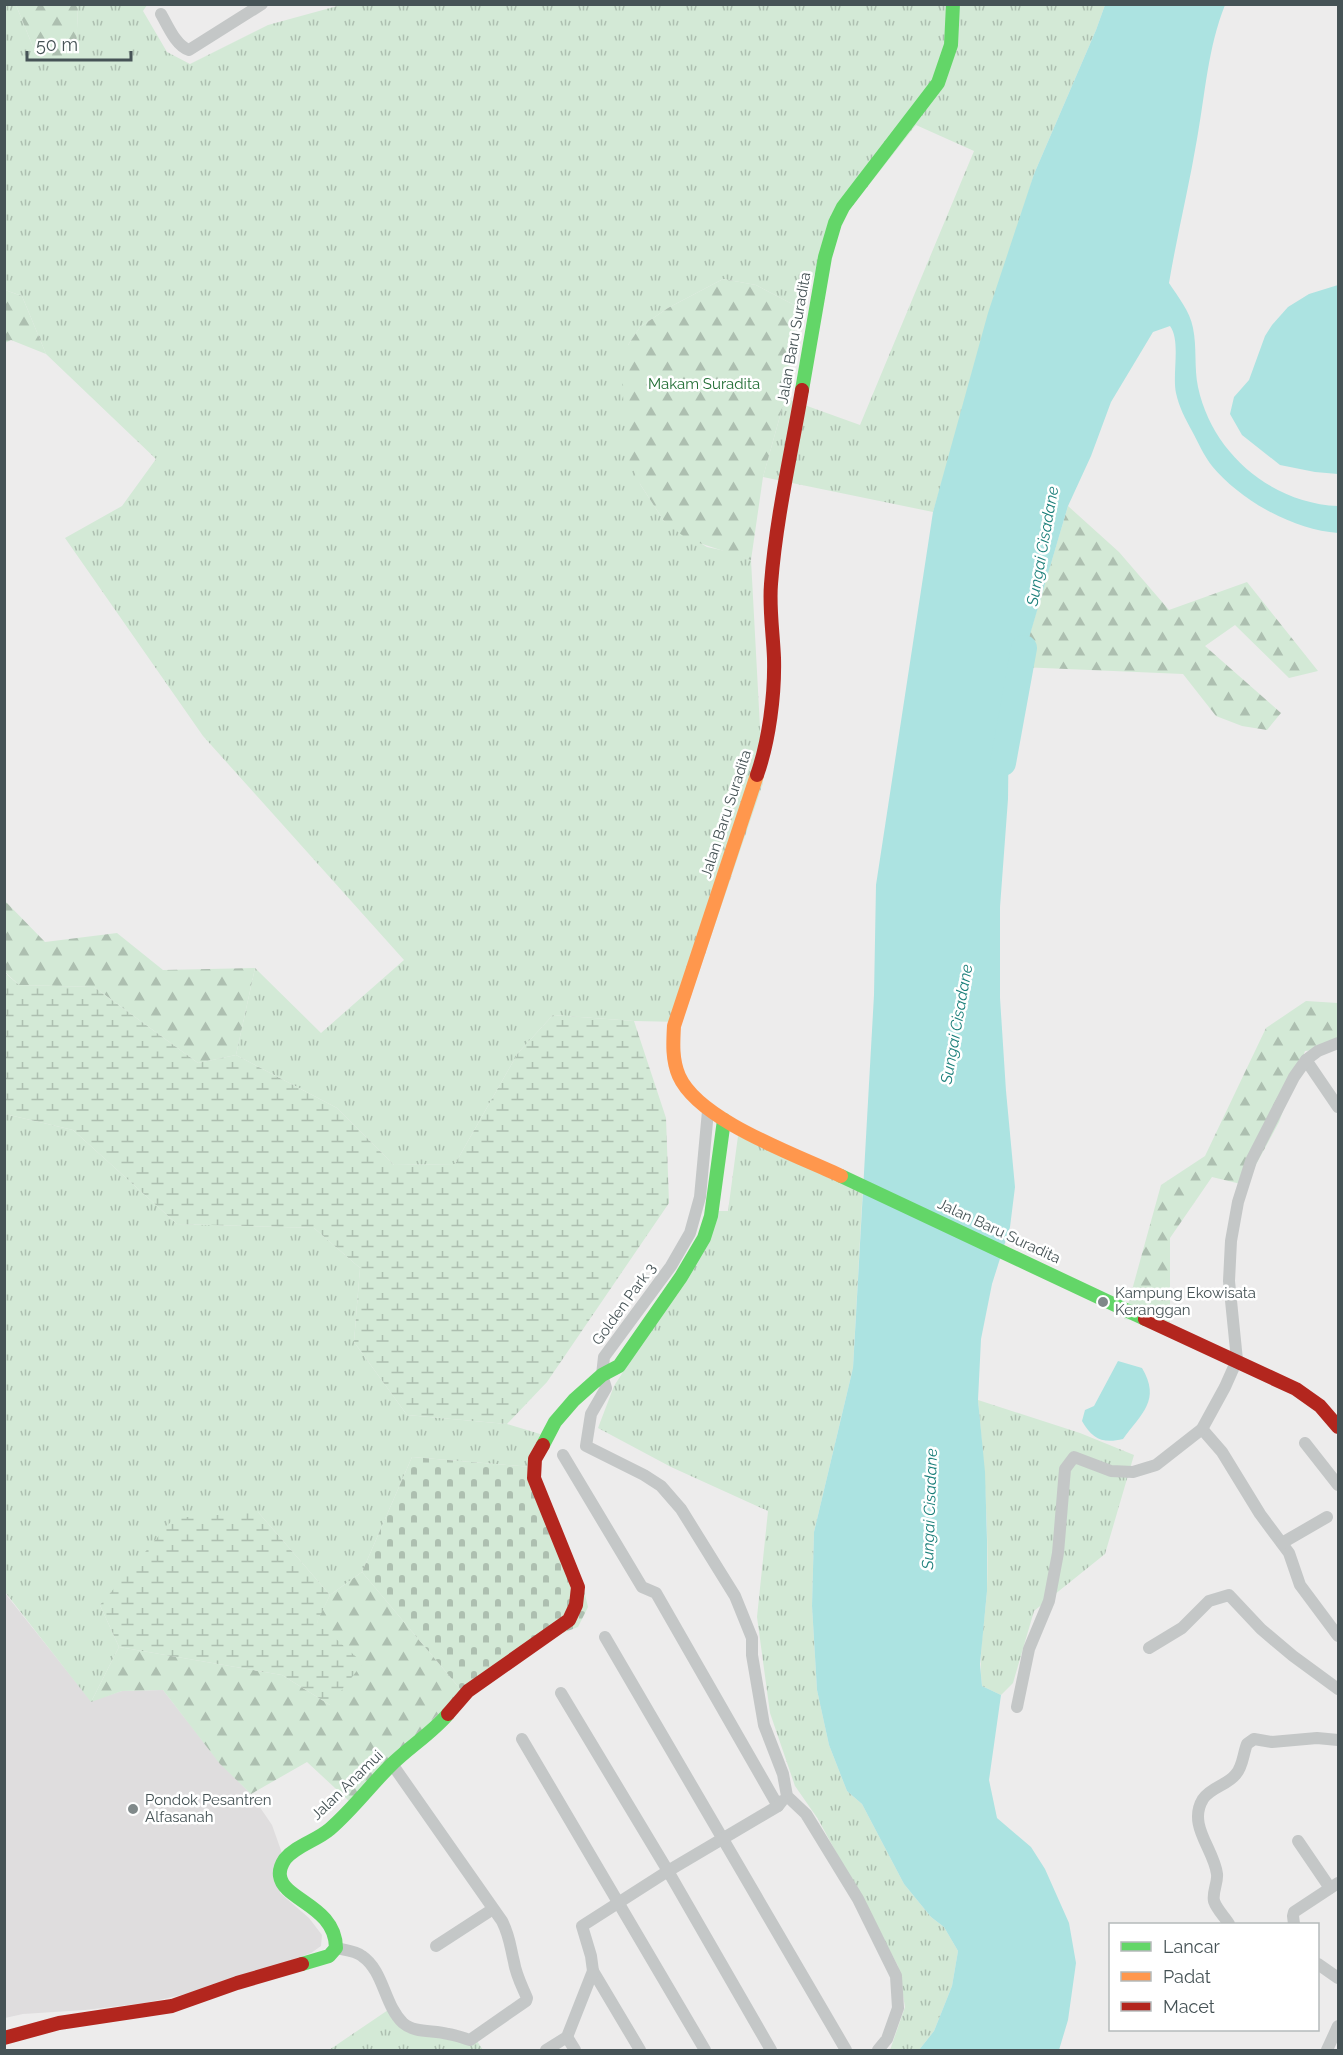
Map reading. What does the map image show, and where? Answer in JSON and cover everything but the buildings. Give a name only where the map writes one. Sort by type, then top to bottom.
[{"type":"main road","name":"Jalan Baru Suradita","points":[[953,4],[952,44],[947,64],[938,83],[843,207],[835,223],[825,257],[775,549],[771,587],[773,686],[764,758],[674,1026],[674,1060],[678,1073],[691,1095],[708,1111],[730,1124],[1296,1389],[1309,1397],[1338,1427]]},
{"type":"main road","name":"Golden Park 3","points":[[602,1375],[619,1366],[681,1277],[704,1238],[711,1216],[730,1124]]},
{"type":"main road","name":"Jalan Anamui","points":[[336,1948],[336,1937],[324,1918],[285,1887],[280,1880],[279,1869],[285,1859],[299,1847],[329,1830],[392,1764],[438,1726],[468,1690],[569,1620],[579,1597],[578,1587],[534,1478],[535,1459],[555,1422],[574,1400],[602,1375]]},
{"type":"main road","points":[[4,2038],[59,2023],[172,2006],[237,1983],[329,1956],[336,1948]]},
{"type":"street","points":[[161,14],[177,42],[189,50],[242,10],[262,4]]},
{"type":"street","points":[[1017,1707],[1029,1649],[1049,1601],[1058,1553],[1065,1469],[1074,1456],[1111,1471],[1133,1472],[1156,1465],[1202,1429],[1237,1360],[1229,1281],[1231,1241],[1238,1202],[1251,1161],[1294,1077],[1306,1060],[1318,1051],[1338,1043]]},
{"type":"street","points":[[1306,1060],[1338,1107]]},
{"type":"street","name":"Golden Park 3","points":[[602,1375],[604,1357],[671,1266],[690,1233],[700,1197],[708,1111]]},
{"type":"street","points":[[602,1375],[606,1388],[591,1414],[586,1446],[644,1474],[661,1486],[681,1509],[735,1596],[752,1638],[752,1655],[764,1725],[783,1774],[787,1796],[806,1814],[858,1899],[896,1976],[898,2008],[887,2039],[878,2050]]},
{"type":"street","points":[[1202,1429],[1222,1452],[1260,1514],[1282,1543],[1293,1560],[1300,1585],[1338,1636]]},
{"type":"street","points":[[1305,1443],[1338,1485]]},
{"type":"street","points":[[563,1455],[642,1587],[656,1593],[778,1806]]},
{"type":"street","points":[[1282,1543],[1327,1517]]},
{"type":"street","points":[[1149,1648],[1182,1628],[1209,1602],[1229,1595],[1261,1629],[1338,1689]]},
{"type":"street","points":[[605,1637],[846,2050]]},
{"type":"street","points":[[561,1693],[668,1871],[771,2050]]},
{"type":"street","points":[[1228,1923],[1214,1902],[1217,1875],[1215,1864],[1199,1829],[1198,1813],[1203,1800],[1210,1792],[1235,1776],[1247,1744],[1254,1739],[1272,1742],[1317,1738],[1338,1740]]},
{"type":"street","points":[[522,1739],[705,2050]]},
{"type":"street","points":[[336,1948],[360,1954],[366,1959],[372,1966],[394,2012],[404,2024],[413,2029],[441,2032],[470,2040],[524,2004],[527,1998],[515,1969],[510,1935],[392,1764]]},
{"type":"street","points":[[640,2050],[593,1971],[582,1926],[668,1871],[778,1806],[787,1796]]},
{"type":"street","points":[[1294,1923],[1294,1912],[1334,1886],[1298,1841]]},
{"type":"street","points":[[436,1946],[493,1909]]},
{"type":"street","points":[[1319,1965],[1338,1978]]},
{"type":"street","points":[[546,2050],[567,2037],[593,1971]]},
{"type":"street","points":[[1327,2050],[1338,2026]]},
{"type":"street","points":[[567,2037],[575,2050]]},
{"type":"shaded area","name":"Pondok Pesantren Alfasanah","points":[[4,1592],[91,1701],[122,1691],[163,1690],[220,1763],[251,1794],[272,1825],[283,1856],[280,1893],[309,1918],[322,1935],[321,1946],[311,1953],[218,1987],[145,2003],[23,2014],[5,2018]]},
{"type":"green space","points":[[5,5],[16,5],[33,47],[76,52],[78,5],[147,5],[143,11],[167,52],[190,64],[268,25],[341,5],[1105,5],[1034,174],[933,512],[763,477],[785,398],[860,425],[974,151],[916,125],[843,218],[798,307],[756,285],[723,279],[668,308],[640,327],[628,345],[640,484],[664,521],[707,547],[751,560],[763,783],[682,1022],[553,1015],[518,1053],[455,1164],[394,1165],[337,1108],[236,1055],[255,968],[321,1033],[404,960],[203,736],[65,538],[122,506],[156,459],[46,354],[22,296],[5,290]]},
{"type":"green space","points":[[16,5],[78,5],[76,53],[55,65],[33,47]]},
{"type":"green space","name":"Makam Suradita","points":[[723,279],[756,285],[798,307],[785,398],[763,477],[751,560],[687,539],[664,521],[640,484],[628,458],[622,382],[628,345],[640,327],[668,308]]},
{"type":"green space","points":[[5,290],[22,296],[46,354],[11,340],[5,343]]},
{"type":"green space","points":[[1068,506],[1119,552],[1169,610],[1247,582],[1318,671],[1289,678],[1235,625],[1205,646],[1281,713],[1267,730],[1242,726],[1216,716],[1183,674],[1020,667]]},
{"type":"green space","points":[[4,900],[45,942],[117,933],[163,970],[255,968],[236,1055],[198,1063],[94,987],[19,985],[5,972]]},
{"type":"green space","points":[[4,972],[19,985],[94,987],[198,1063],[236,1055],[337,1108],[394,1165],[455,1164],[518,1053],[553,1015],[634,1021],[666,1118],[669,1203],[547,1382],[507,1424],[407,1415],[354,1342],[360,1268],[314,1228],[177,1224],[73,1130],[5,1114]]},
{"type":"green space","points":[[1306,1001],[1338,1003],[1338,1047],[1305,1051],[1279,1122],[1245,1185],[1212,1177],[1170,1238],[1170,1326],[1124,1319],[1161,1185],[1205,1156],[1266,1028]]},
{"type":"green space","points":[[5,1114],[73,1130],[177,1224],[314,1228],[360,1268],[354,1342],[407,1415],[507,1424],[540,1434],[532,1467],[412,1457],[362,1572],[330,1595],[258,1512],[100,1605],[119,1647],[91,1702],[5,1592]]},
{"type":"green space","points":[[738,1136],[863,1185],[853,1368],[814,1532],[812,1606],[817,1690],[829,1745],[847,1791],[862,1804],[904,1884],[931,1917],[944,1927],[958,1951],[952,1986],[934,2031],[919,2050],[890,2050],[905,2007],[898,1966],[818,1819],[795,1786],[770,1713],[757,1617],[768,1511],[671,1467],[598,1428],[614,1386],[695,1260],[716,1211],[728,1211]]},
{"type":"green space","points":[[978,1400],[1080,1433],[1134,1455],[1105,1554],[1034,1611],[1013,1683],[1001,1695],[982,1686],[981,1674],[987,1589],[987,1542]]},
{"type":"green space","points":[[412,1457],[532,1467],[584,1590],[588,1607],[578,1627],[507,1655],[462,1691],[362,1572]]},
{"type":"green space","points":[[258,1512],[330,1595],[317,1622],[363,1663],[330,1705],[282,1675],[119,1647],[100,1605],[174,1518]]},
{"type":"green space","points":[[362,1572],[462,1691],[349,1801],[307,1762],[251,1794],[220,1764],[163,1690],[122,1691],[91,1702],[119,1647],[282,1675],[330,1705],[317,1621],[330,1595]]},
{"type":"green space","points":[[394,2006],[409,2033],[475,2038],[483,2050],[329,2050]]},
{"type":"water","points":[[1105,5],[1225,5],[1211,54],[1194,157],[1169,283],[1183,304],[1191,322],[1198,387],[1205,411],[1216,433],[1248,470],[1268,484],[1313,503],[1338,506],[1338,533],[1304,526],[1269,511],[1238,491],[1212,466],[1187,422],[1177,398],[1176,349],[1173,332],[1170,326],[1153,332],[1111,402],[1091,456],[1068,506],[1021,665],[1009,716],[1008,799],[1000,907],[1000,998],[1015,1187],[1010,1227],[992,1284],[981,1339],[978,1400],[985,1472],[987,1591],[980,1664],[982,1686],[1001,1695],[989,1780],[997,1818],[1031,1847],[1045,1869],[1069,1923],[1076,1963],[1068,2020],[1059,2050],[919,2050],[934,2031],[952,1986],[958,1951],[944,1927],[931,1917],[904,1884],[862,1804],[847,1791],[829,1745],[817,1690],[812,1606],[814,1532],[853,1368],[874,995],[876,885],[933,512],[988,313],[1034,174]]},
{"type":"water","points":[[1338,285],[1338,474],[1280,465],[1242,435],[1230,414],[1234,397],[1249,380],[1265,336],[1288,307],[1309,294]]},
{"type":"water","points":[[1118,1361],[1142,1368],[1150,1389],[1147,1406],[1123,1439],[1110,1441],[1094,1436],[1082,1421],[1085,1410],[1094,1406]]},
{"type":"waterway","name":"Sungai Cisadane","points":[[1003,763],[1024,648]]},
{"type":"traffic: fast","points":[[802,390],[825,257],[835,223],[843,207],[938,83],[951,45],[953,4]]},
{"type":"traffic: fast","points":[[543,1445],[555,1422],[574,1400],[602,1375],[619,1366],[681,1277],[704,1238],[711,1216],[724,1120]]},
{"type":"traffic: fast","points":[[841,1176],[1145,1319]]},
{"type":"traffic: fast","points":[[302,1964],[329,1956],[336,1948],[334,1934],[328,1922],[319,1913],[283,1884],[280,1874],[284,1861],[295,1850],[330,1829],[390,1766],[448,1714]]},
{"type":"traffic: slow","points":[[757,775],[674,1026],[675,1064],[679,1076],[690,1092],[727,1122],[841,1176]]},
{"type":"traffic: jam","points":[[757,775],[768,733],[773,687],[774,658],[770,602],[773,560],[802,390]]},
{"type":"traffic: jam","points":[[1145,1319],[1296,1389],[1320,1406],[1338,1427]]},
{"type":"traffic: jam","points":[[448,1714],[468,1691],[569,1620],[576,1605],[578,1587],[534,1478],[535,1459],[543,1445]]},
{"type":"traffic: jam","points":[[4,2038],[59,2023],[172,2006],[237,1983],[302,1964]]},
{"type":"place","name":"Kampung Ekowisata Keranggan","points":[[1103,1302]]},
{"type":"place","name":"Pondok Pesantren Alfasanah","points":[[133,1809]]}]
